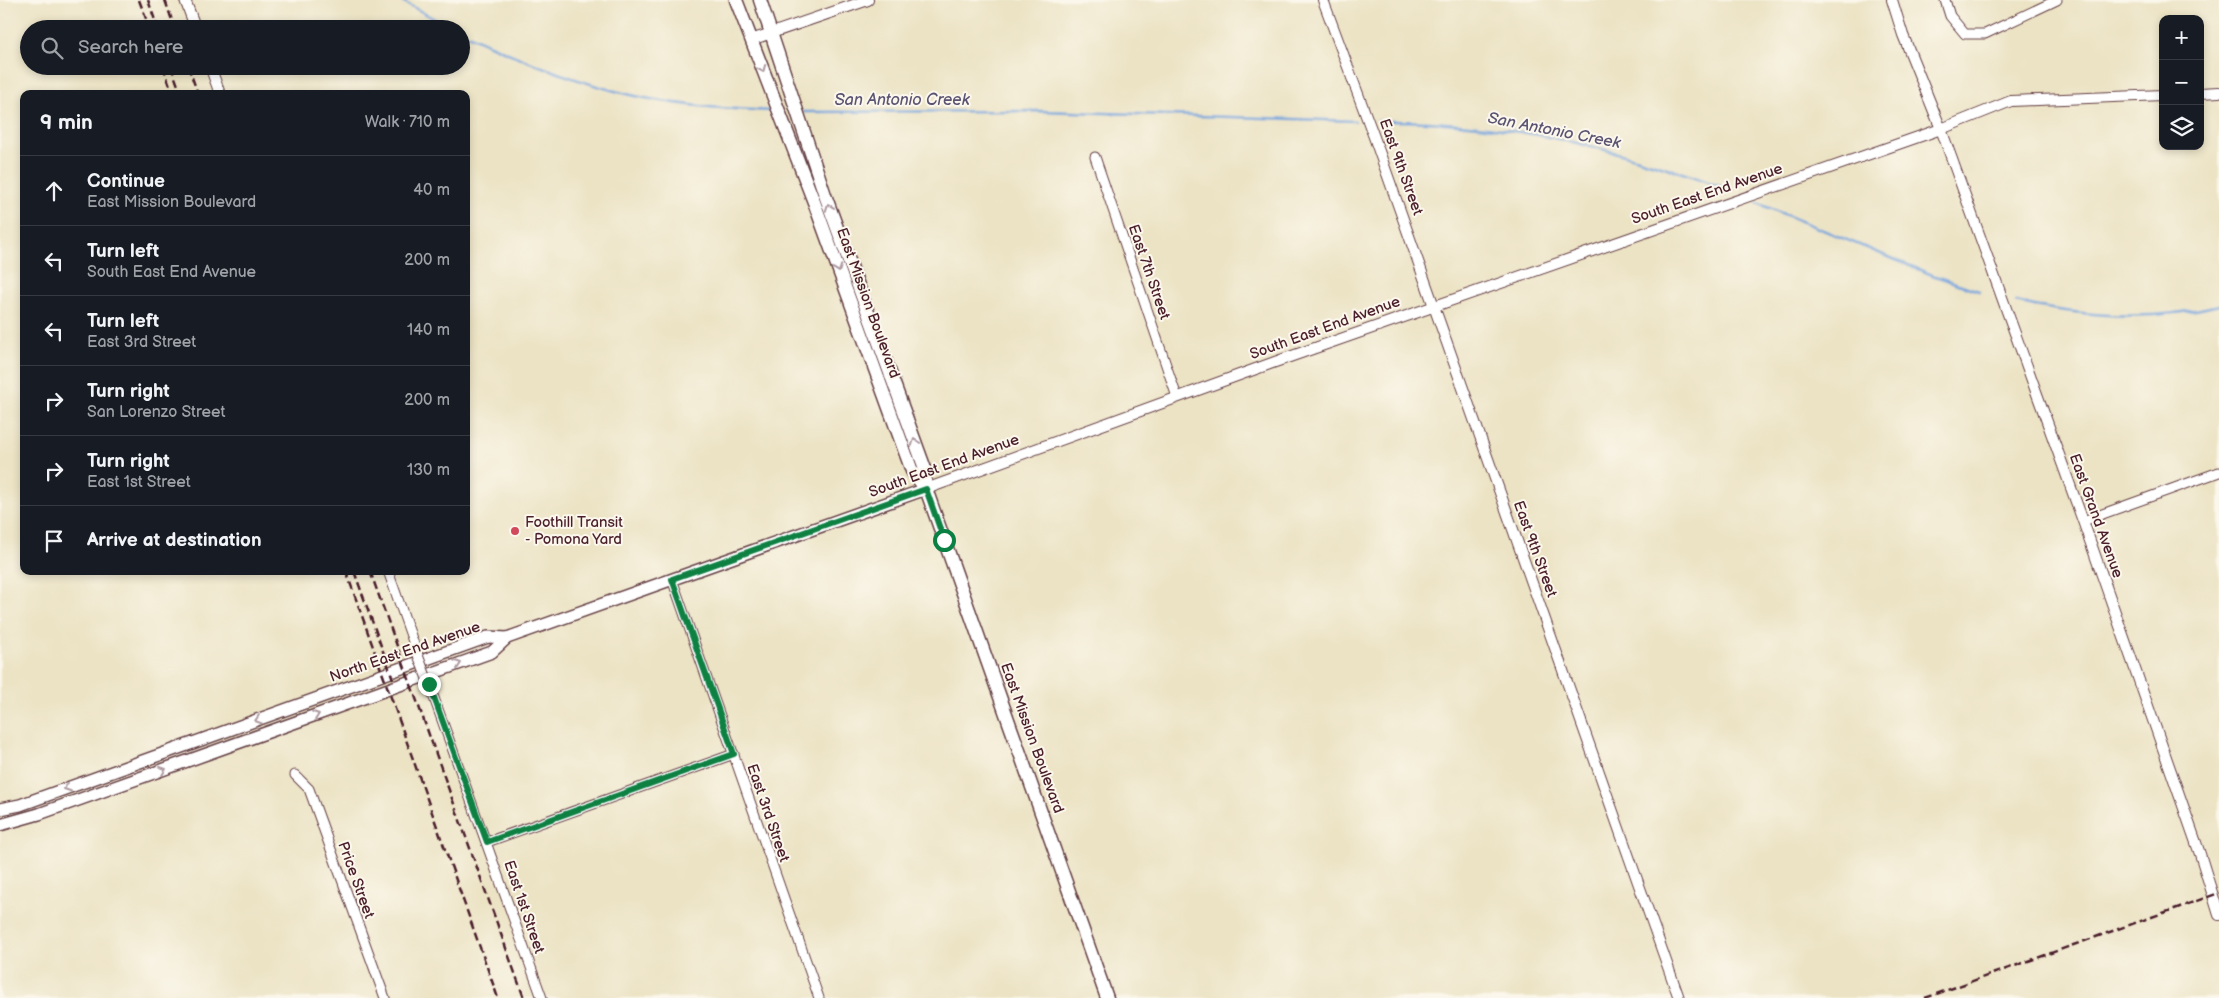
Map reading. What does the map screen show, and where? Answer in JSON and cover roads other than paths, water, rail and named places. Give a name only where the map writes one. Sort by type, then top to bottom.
[{"type":"main road","name":"East Mission Boulevard","points":[[736,0],[912,471],[926,489]]},
{"type":"main road","name":"East Mission Boulevard","points":[[760,0],[796,102],[825,195],[924,466],[926,489],[1107,998]]},
{"type":"main road","name":"South East End Avenue","points":[[508,638],[926,489]]},
{"type":"main road","name":"North East End Avenue","points":[[0,810],[113,772],[488,637],[508,638]]},
{"type":"main road","name":"North East End Avenue","points":[[0,825],[28,818],[492,652],[508,638]]},
{"type":"main road","points":[[113,772],[117,786]]},
{"type":"street","points":[[186,0],[193,20]]},
{"type":"street","points":[[750,40],[868,0]]},
{"type":"street","name":"East 9th Street","points":[[1323,0],[1364,109],[1679,998]]},
{"type":"street","name":"East Grand Avenue","points":[[1892,0],[1903,35],[1941,129],[2083,521],[2200,854],[2219,915]]},
{"type":"street","points":[[1945,0],[1950,16],[1965,34],[1985,34],[2057,0]]},
{"type":"street","points":[[213,75],[219,90]]},
{"type":"street","points":[[2204,93],[2219,92]]},
{"type":"street","name":"South East End Avenue","points":[[926,489],[1433,306],[1941,129],[2011,101],[2159,95]]},
{"type":"street","name":"East 7th Street","points":[[1095,157],[1177,397]]},
{"type":"street","points":[[2083,521],[2219,472]]},
{"type":"street","name":"East 1st Street","points":[[389,575],[542,998]]},
{"type":"street","name":"East 3rd Street","points":[[672,579],[819,998]]},
{"type":"street","points":[[487,842],[734,754]]},
{"type":"street","name":"Price Street","points":[[295,775],[309,789],[384,998]]},
{"type":"waterway","name":"San Antonio Creek","points":[[400,0],[437,20]]},
{"type":"waterway","name":"San Antonio Creek","points":[[470,36],[537,65],[634,96],[694,106],[775,111]]},
{"type":"waterway","name":"San Antonio Creek","points":[[803,112],[1040,111],[1355,121]]},
{"type":"waterway","name":"San Antonio Creek","points":[[1378,121],[1466,125],[1510,130],[1553,138],[1639,159],[1722,187]]},
{"type":"waterway","name":"San Antonio Creek","points":[[1757,203],[1935,276],[1979,291]]},
{"type":"waterway","name":"San Antonio Creek","points":[[2016,302],[2067,311],[2118,316],[2168,314],[2219,305]]},
{"type":"railway","points":[[139,0],[147,20]]},
{"type":"railway","points":[[148,0],[155,20]]},
{"type":"railway","points":[[165,0],[172,20]]},
{"type":"railway","points":[[166,75],[172,90]]},
{"type":"railway","points":[[174,75],[180,90]]},
{"type":"railway","points":[[191,75],[197,90]]},
{"type":"railway","points":[[347,575],[498,998]]},
{"type":"railway","points":[[355,575],[393,679]]},
{"type":"railway","points":[[371,575],[524,998]]},
{"type":"railway","points":[[1925,998],[2219,893]]},
{"type":"place","name":"Foothill Transit - Pomona Yard","points":[[515,531]]}]
